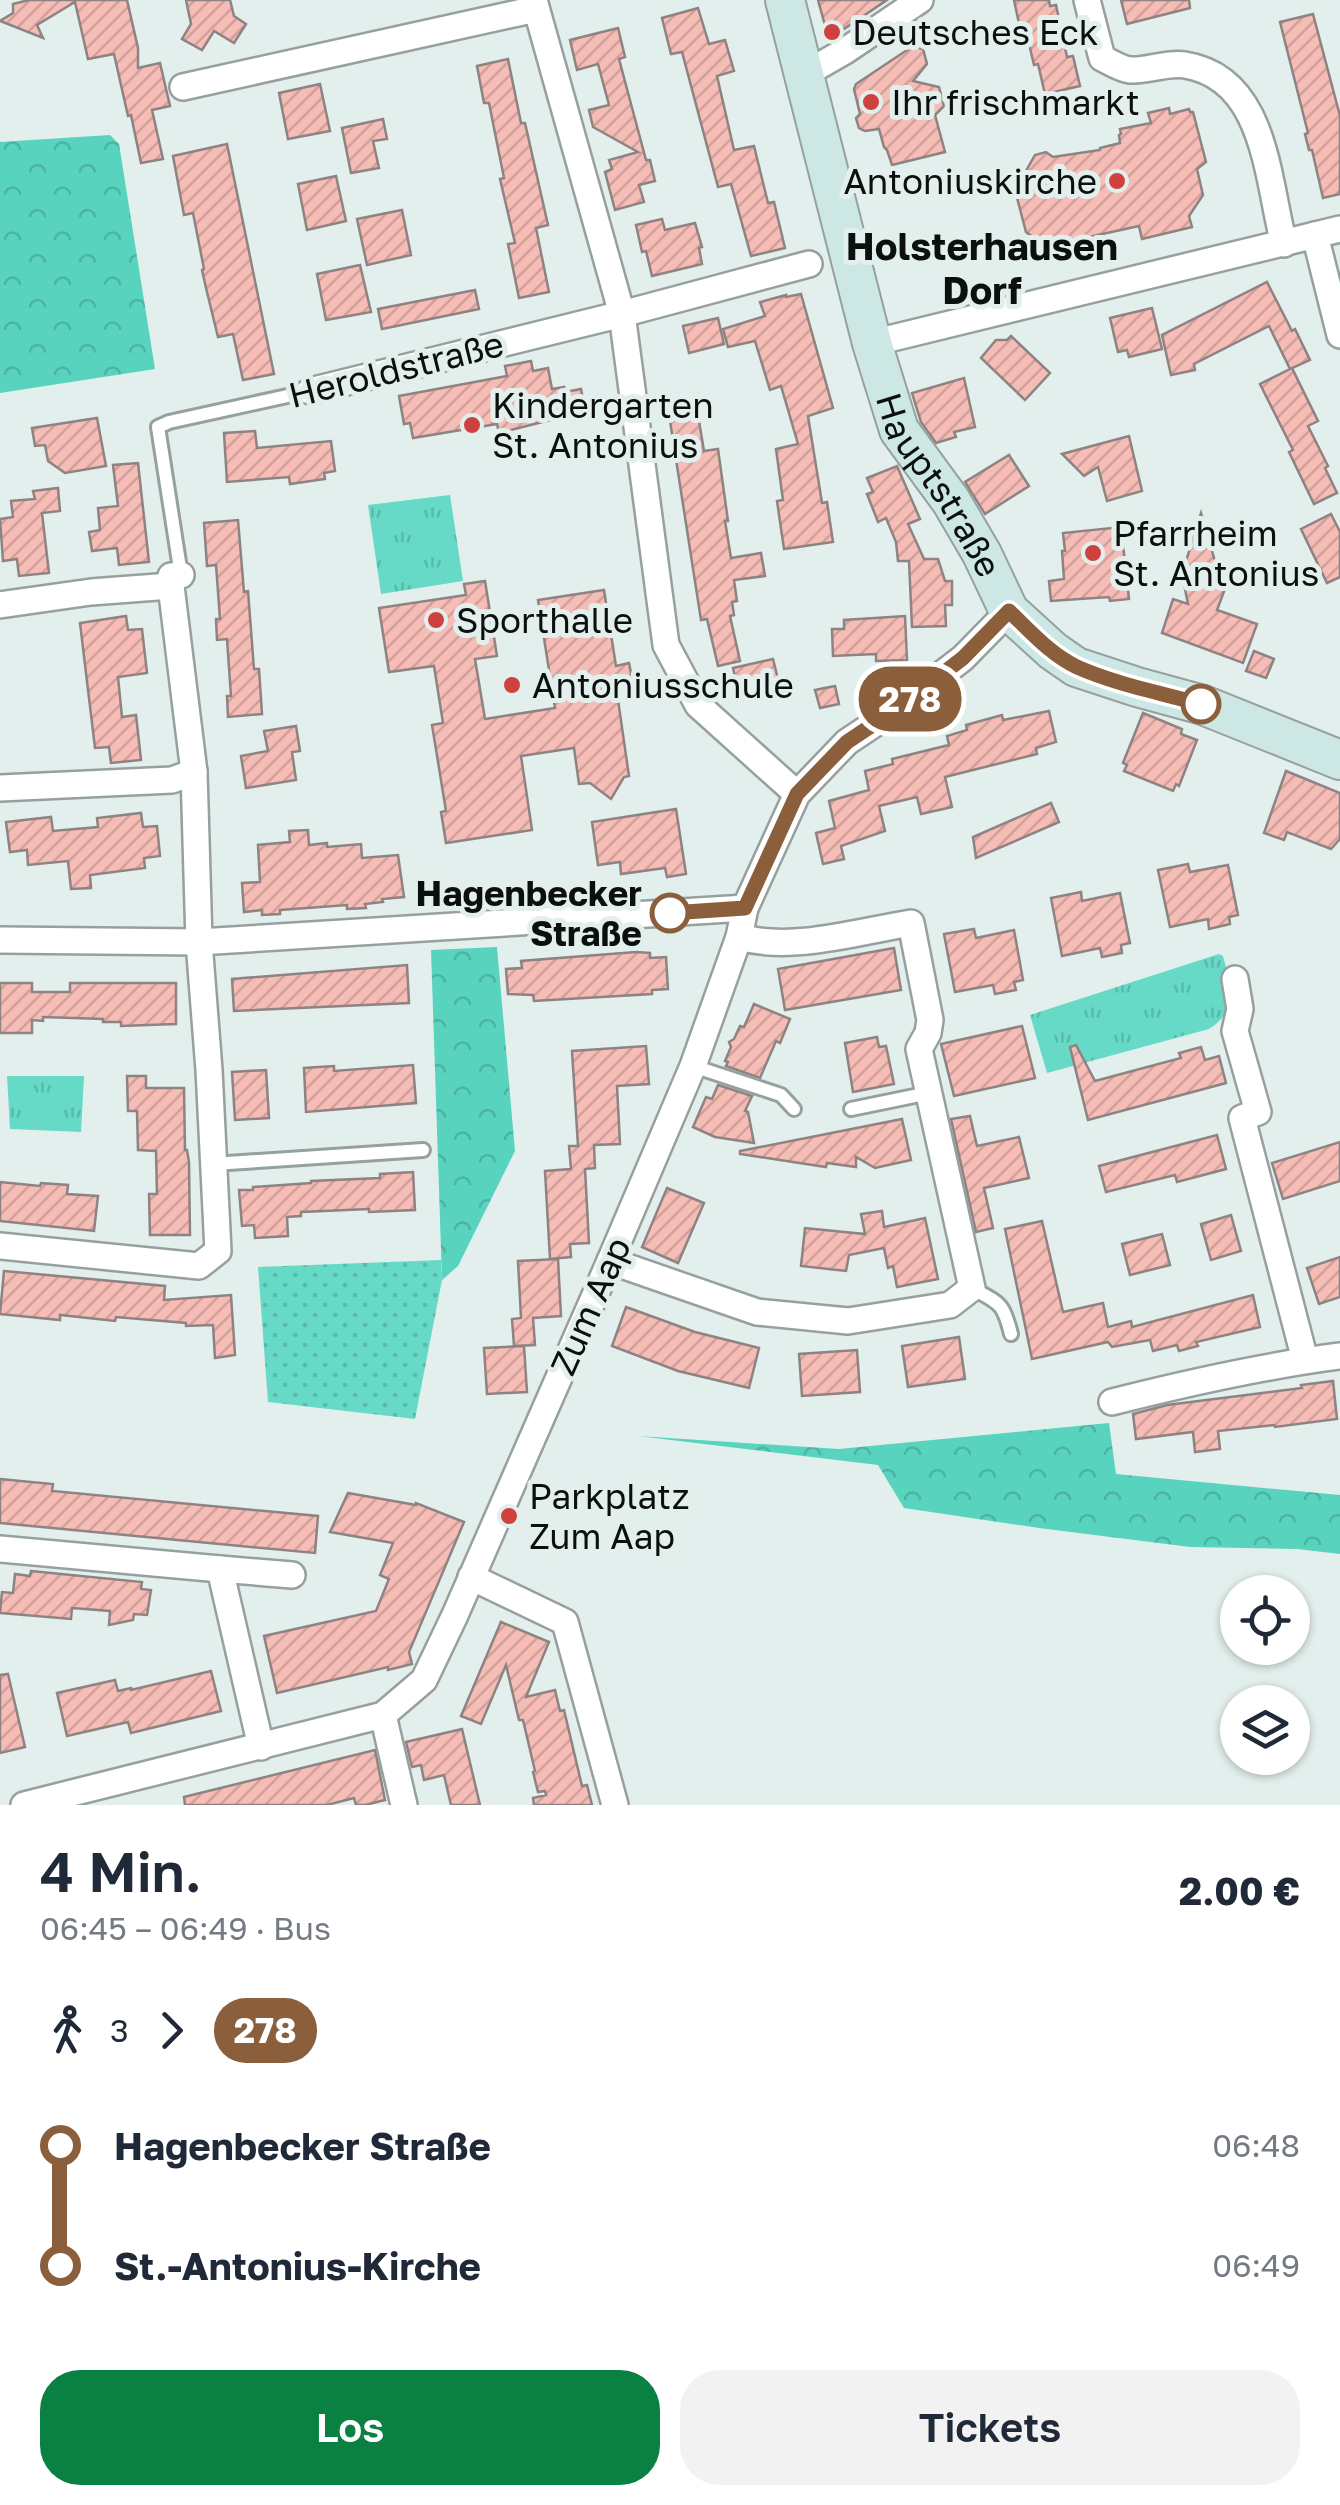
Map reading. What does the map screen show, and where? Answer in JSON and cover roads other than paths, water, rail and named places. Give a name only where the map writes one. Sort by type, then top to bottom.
[{"type":"main road","name":"Hauptstraße","points":[[785,0],[872,344],[899,430],[951,502],[1009,611],[1076,667],[1203,705],[1340,760]]},
{"type":"street","points":[[805,74],[920,0]]},
{"type":"street","points":[[1087,0],[1102,58],[1128,70],[1183,64],[1218,76],[1240,96],[1257,127],[1284,244]]},
{"type":"street","points":[[183,88],[535,4],[622,314],[666,645],[698,705],[797,794]]},
{"type":"street","points":[[872,344],[1328,232],[1340,335]]},
{"type":"street","name":"Heroldstraße","points":[[310,390],[809,264]]},
{"type":"street","points":[[0,605],[176,581],[194,772],[199,942],[218,1251],[199,1266],[0,1246]]},
{"type":"street","name":"Zum Aap","points":[[24,1805],[382,1715],[424,1680],[693,1066],[739,937],[745,908],[797,794],[847,742],[963,658],[1009,611]]},
{"type":"street","points":[[0,788],[172,780],[194,772]]},
{"type":"street","points":[[0,940],[199,942],[745,908]]},
{"type":"street","points":[[610,1260],[757,1312],[848,1321],[950,1305],[972,1288],[918,1049],[928,1033],[930,1020],[911,923],[783,944],[739,937]]},
{"type":"street","points":[[1234,979],[1240,1009],[1235,1031],[1258,1112],[1242,1118],[1305,1360]]},
{"type":"street","points":[[1112,1402],[1204,1378],[1340,1356]]},
{"type":"street","points":[[0,1548],[292,1575]]},
{"type":"street","points":[[220,1569],[261,1747]]},
{"type":"street","points":[[471,1577],[564,1622],[615,1805]]},
{"type":"street","points":[[382,1715],[404,1805]]},
{"type":"street","points":[[128,1780],[134,1805]]},
{"type":"lane","name":"Heroldstraße","points":[[176,581],[158,428],[169,422],[310,390]]},
{"type":"lane","points":[[693,1066],[781,1095],[794,1109]]},
{"type":"lane","points":[[851,1109],[928,1093]]},
{"type":"lane","points":[[212,1164],[423,1150]]},
{"type":"lane","points":[[972,1288],[1006,1311],[1011,1334]]},
{"type":"place","name":"Deutsches Eck","points":[[832,32]]},
{"type":"place","name":"Ihr frischmarkt","points":[[871,102]]},
{"type":"place","name":"Antoniuskirche","points":[[1117,181]]},
{"type":"place","name":"Kindergarten St. Antonius","points":[[472,425]]},
{"type":"place","name":"Pfarrheim St. Antonius","points":[[1093,553]]},
{"type":"place","name":"Sporthalle","points":[[436,620]]},
{"type":"place","name":"Antoniusschule","points":[[512,685]]},
{"type":"place","name":"Hagenbecker Straße","points":[[670,913]]},
{"type":"place","name":"Parkplatz Zum Aap","points":[[509,1516]]},
{"type":"district","name":"Holsterhausen Dorf","points":[[982,267]]}]
